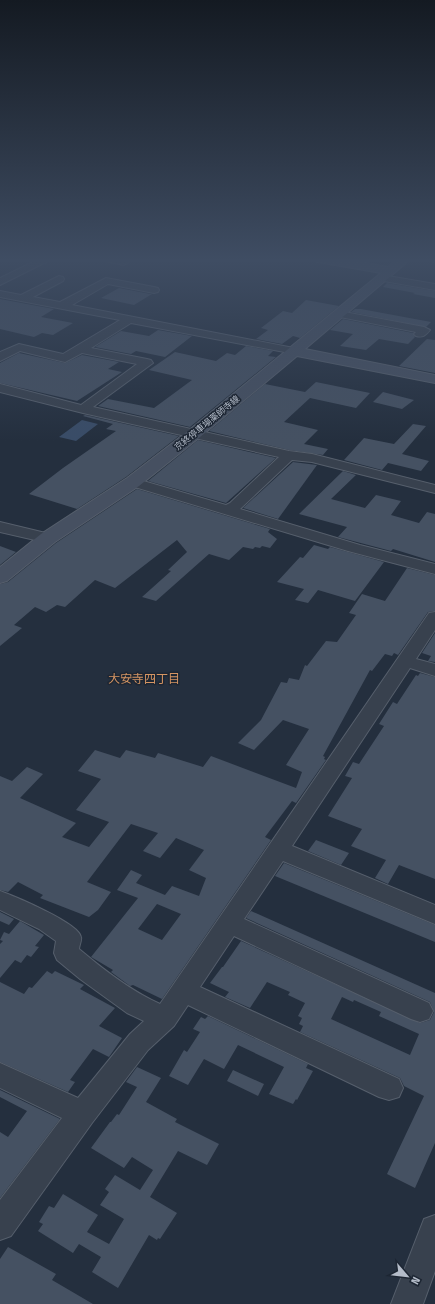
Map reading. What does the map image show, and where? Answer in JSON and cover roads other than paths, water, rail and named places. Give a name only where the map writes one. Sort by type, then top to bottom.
[{"type":"main road","name":"京終停車場薬師寺線","points":[[0,577],[48,538],[133,482],[194,434],[333,319]]},
{"type":"main road","points":[[295,351],[435,379]]},
{"type":"street","points":[[0,357],[19,347],[65,358],[101,336],[114,331],[129,319],[295,351]]},
{"type":"street","points":[[365,319],[424,330],[420,334]]},
{"type":"street","points":[[80,349],[147,363],[83,409]]},
{"type":"street","points":[[0,388],[83,409],[290,455],[312,458],[434,487]]},
{"type":"street","points":[[227,510],[235,506],[290,455]]},
{"type":"street","points":[[133,482],[354,548],[435,568]]},
{"type":"street","points":[[0,527],[48,538]]},
{"type":"street","points":[[0,1225],[82,1114],[139,1042],[165,1018],[435,617]]},
{"type":"street","points":[[405,661],[435,670]]},
{"type":"street","points":[[279,850],[435,915]]},
{"type":"street","points":[[0,900],[47,922],[69,937],[66,953],[89,972],[136,1005],[165,1018]]},
{"type":"street","points":[[229,923],[420,1011]]},
{"type":"street","points":[[183,991],[389,1088]]},
{"type":"street","points":[[0,1074],[82,1114]]},
{"type":"street","points":[[407,1304],[430,1260],[435,1230]]},
{"type":"water","points":[[82,420],[98,424],[76,441],[59,437]]},
{"type":"district","name":"大安寺四丁目","points":[[144,679]]}]
